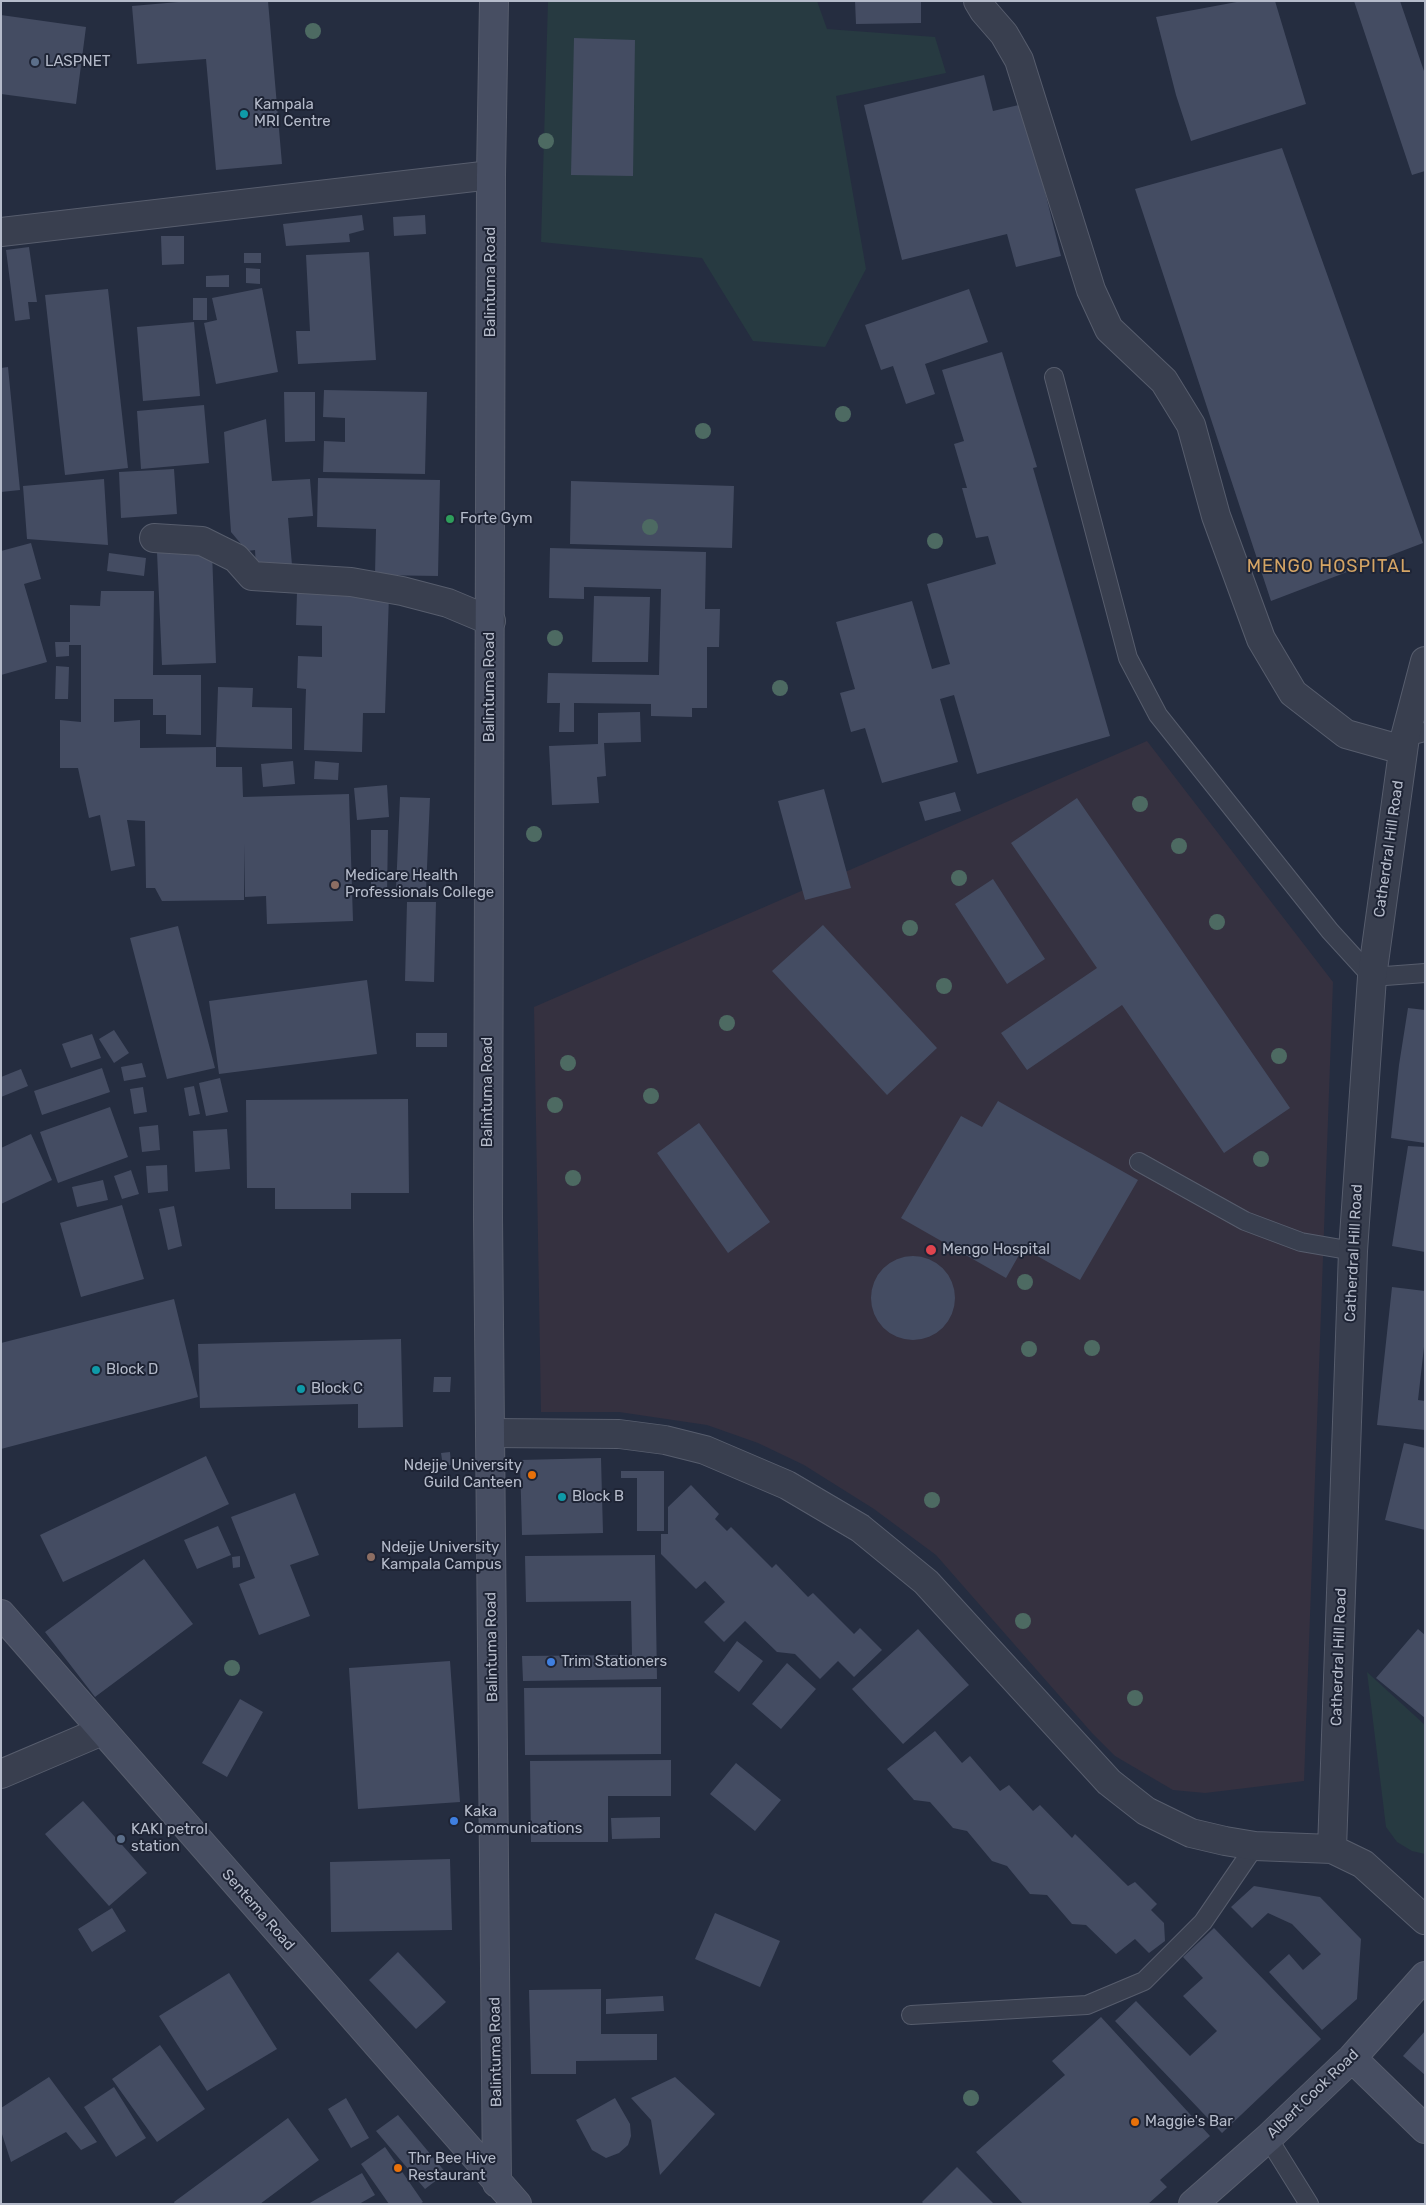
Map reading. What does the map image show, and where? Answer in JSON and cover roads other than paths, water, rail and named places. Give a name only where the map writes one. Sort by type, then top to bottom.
[{"type":"main road","name":"Balintuma Road","points":[[494,1],[491,174],[488,1217],[497,2183]]},
{"type":"main road","name":"Sentema Road","points":[[1,1614],[516,2204]]},
{"type":"main road","name":"Albert Cook Road","points":[[1193,2204],[1268,2138],[1352,2058],[1425,1976]]},
{"type":"main road","points":[[1352,2058],[1425,2129]]},
{"type":"street","points":[[978,1],[1004,34],[1019,60],[1091,290],[1109,329],[1164,381],[1191,425],[1216,516],[1261,639],[1293,693],[1346,734],[1411,740]]},
{"type":"street","points":[[1,232],[491,174]]},
{"type":"street","points":[[154,538],[202,541],[236,558],[252,576],[351,582],[402,591],[448,603],[490,621]]},
{"type":"street","name":"Catherdral Hill Road","points":[[1332,1849],[1353,1251],[1372,977],[1425,661]]},
{"type":"street","points":[[490,1433],[619,1434],[665,1440],[705,1450],[787,1484],[860,1528],[926,1582],[1109,1782],[1146,1811],[1191,1833],[1255,1846],[1332,1849],[1363,1864],[1425,1920]]},
{"type":"street","points":[[1,1774],[102,1731]]},
{"type":"lane","points":[[1054,378],[1128,658],[1158,715],[1330,931],[1372,977],[1425,973]]},
{"type":"lane","points":[[1139,1162],[1245,1221],[1301,1242],[1353,1251]]},
{"type":"lane","points":[[911,2015],[1087,2005],[1144,1981],[1203,1922],[1255,1846]]},
{"type":"lane","points":[[1268,2138],[1309,2204]]},
{"type":"place","name":"LASPNET","points":[[35,62]]},
{"type":"place","name":"Kampala MRI Centre","points":[[244,114]]},
{"type":"place","name":"Forte Gym","points":[[450,519]]},
{"type":"place","name":"Medicare Health Professionals College","points":[[335,885]]},
{"type":"place","name":"Mengo Hospital","points":[[931,1250]]},
{"type":"place","name":"Block D","points":[[96,1370]]},
{"type":"place","name":"Block C","points":[[301,1389]]},
{"type":"place","name":"Ndejje University Guild Canteen","points":[[532,1475]]},
{"type":"place","name":"Block B","points":[[562,1497]]},
{"type":"place","name":"Ndejje University Kampala Campus","points":[[371,1557]]},
{"type":"place","name":"Trim Stationers","points":[[551,1662]]},
{"type":"place","name":"Kaka Communications","points":[[454,1821]]},
{"type":"place","name":"KAKI petrol station","points":[[121,1839]]},
{"type":"place","name":"Maggie's Bar","points":[[1135,2122]]},
{"type":"place","name":"Thr Bee Hive Restaurant","points":[[398,2168]]},
{"type":"district","name":"MENGO HOSPITAL","points":[[1329,567]]}]
